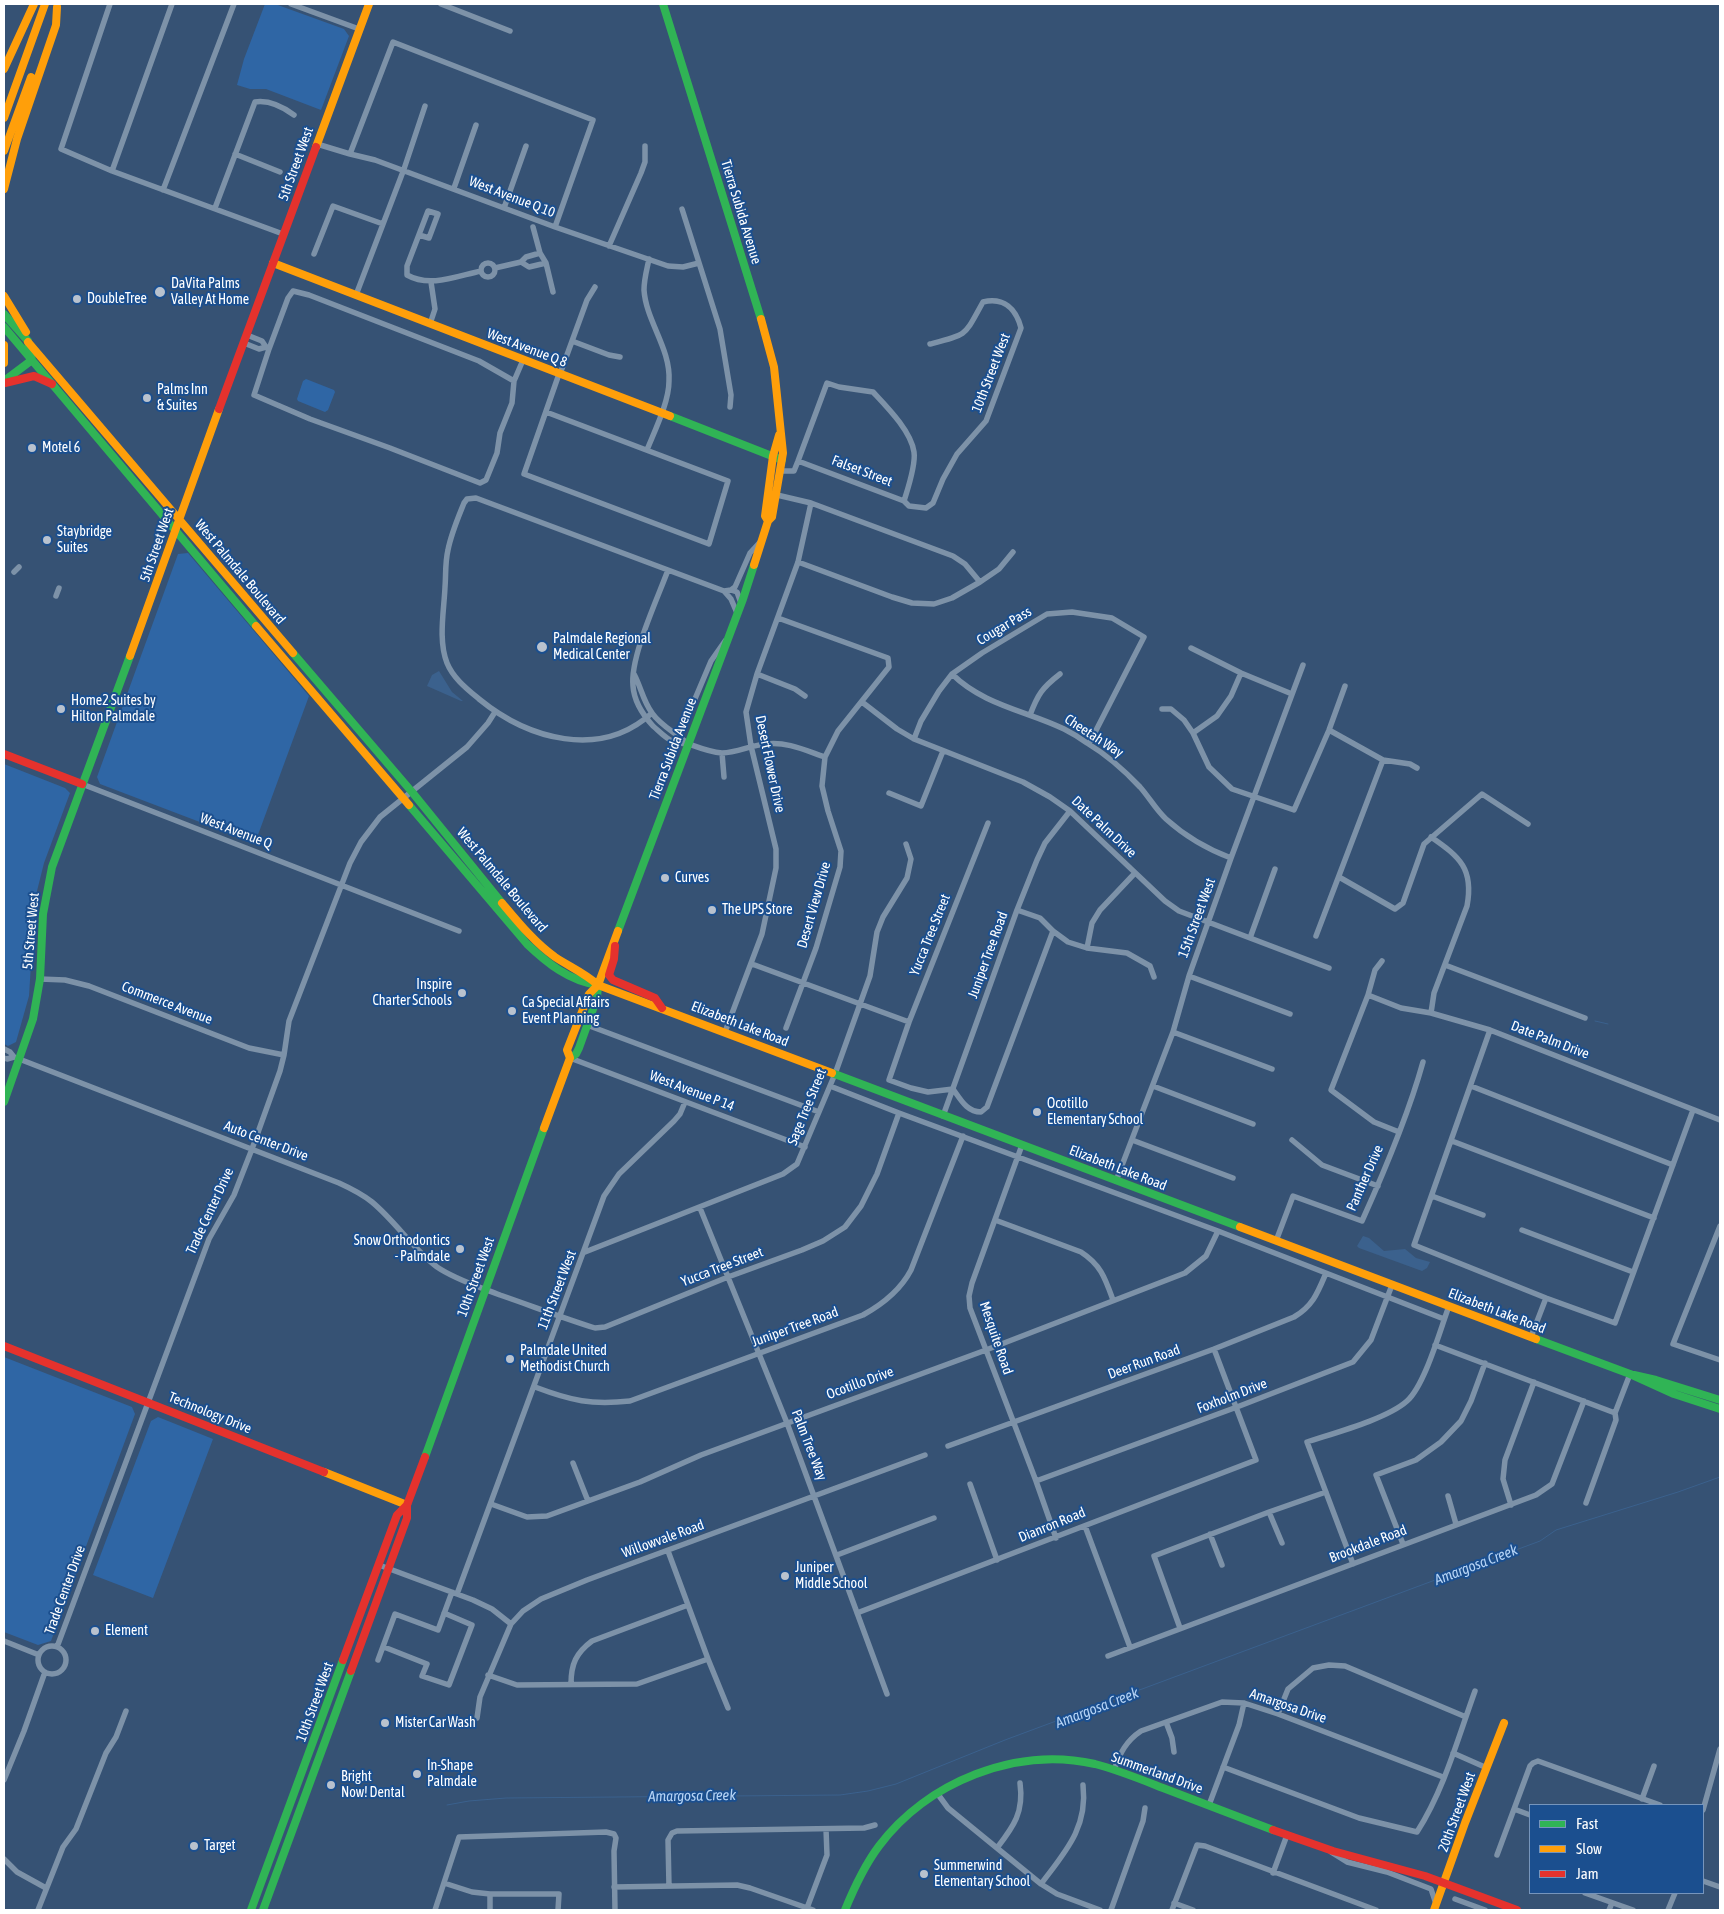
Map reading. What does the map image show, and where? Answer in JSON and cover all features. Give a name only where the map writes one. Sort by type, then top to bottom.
[{"type":"main road","points":[[4,69],[34,4]]},
{"type":"main road","points":[[4,118],[45,4]]},
{"type":"main road","name":"5th Street West","points":[[4,1102],[16,1058],[33,1019],[40,979],[43,914],[52,867],[369,4]]},
{"type":"main road","name":"Tierra Subida Avenue","points":[[598,985],[738,613],[768,521],[772,517],[782,460],[774,367],[767,338],[663,4]]},
{"type":"main road","points":[[4,151],[58,6]]},
{"type":"main road","points":[[4,189],[17,138],[56,25],[58,6]]},
{"type":"main road","name":"West Avenue Q 8","points":[[273,264],[782,460]]},
{"type":"main road","points":[[4,296],[35,357]]},
{"type":"main road","name":"West Palmdale Boulevard","points":[[4,314],[28,341],[35,357],[52,384],[66,393],[78,415],[98,439],[412,792],[522,933]]},
{"type":"main road","points":[[4,327],[35,357]]},
{"type":"main road","points":[[4,344],[4,363]]},
{"type":"main road","points":[[4,382],[35,357]]},
{"type":"main road","name":"West Palmdale Boulevard","points":[[35,357],[129,460],[180,520],[402,798],[522,933],[554,956],[588,976],[598,985]]},
{"type":"main road","points":[[4,382],[34,376],[52,384]]},
{"type":"main road","points":[[78,415],[84,416],[97,429],[103,431]]},
{"type":"main road","name":"Tierra Subida Avenue","points":[[768,521],[765,516],[773,456],[780,431]]},
{"type":"main road","points":[[98,439],[105,439],[120,456],[129,460]]},
{"type":"main road","name":"West Avenue Q","points":[[4,754],[82,784]]},
{"type":"main road","points":[[616,936],[614,959],[609,975],[612,980],[655,998],[662,1008]]},
{"type":"main road","name":"Elizabeth Lake Road","points":[[598,985],[1630,1374],[1649,1385],[1693,1402],[1720,1409]]},
{"type":"main road","name":"10th Street West","points":[[263,1909],[407,1518],[407,1505],[485,1289],[570,1058],[576,1054],[597,998],[598,985]]},
{"type":"main road","name":"10th Street West","points":[[570,1058],[567,1050],[589,994],[598,985]]},
{"type":"main road","name":"Technology Drive","points":[[4,1346],[407,1505]]},
{"type":"main road","name":"Elizabeth Lake Road","points":[[1630,1374],[1652,1377],[1696,1394],[1720,1400]]},
{"type":"main road","name":"10th Street West","points":[[251,1910],[397,1515],[407,1505]]},
{"type":"main road","name":"20th Street West","points":[[1435,1907],[1504,1723]]},
{"type":"main road","name":"Summerland Drive","points":[[846,1910],[854,1888],[876,1848],[888,1833],[923,1802],[964,1778],[1004,1765],[1049,1760],[1070,1761],[1114,1770],[1329,1850],[1393,1865],[1445,1882],[1517,1910]]},
{"type":"main road","points":[[287,1846],[285,1837],[290,1821],[290,1804]]},
{"type":"main road","points":[[263,1909],[266,1887],[278,1854],[276,1844]]},
{"type":"street","points":[[110,4],[61,149],[112,171],[283,234]]},
{"type":"street","points":[[112,171],[172,4]]},
{"type":"street","points":[[163,190],[234,4]]},
{"type":"street","points":[[291,4],[359,29]]},
{"type":"street","points":[[441,4],[510,31]]},
{"type":"street","points":[[350,154],[393,42],[593,120],[554,227]]},
{"type":"street","points":[[214,208],[255,102],[263,100],[294,115]]},
{"type":"street","points":[[356,295],[404,169],[425,106]]},
{"type":"street","points":[[454,188],[476,125]]},
{"type":"street","name":"West Avenue Q 10","points":[[317,144],[404,169],[554,227],[668,266],[683,267],[699,263]]},
{"type":"street","points":[[504,208],[526,146]]},
{"type":"street","points":[[609,246],[645,162],[645,146]]},
{"type":"street","points":[[235,154],[280,172]]},
{"type":"street","points":[[314,254],[333,206],[383,224]]},
{"type":"street","points":[[419,235],[429,238],[438,214],[428,210],[407,266],[407,275],[416,280],[431,282],[481,271]]},
{"type":"street","points":[[682,210],[720,329],[731,395],[730,407]]},
{"type":"street","points":[[532,227],[540,254],[546,263],[553,292]]},
{"type":"street","points":[[495,268],[521,262],[526,257],[540,254]]},
{"type":"street","points":[[647,450],[668,394],[670,380],[667,361],[644,291],[649,259]]},
{"type":"street","points":[[521,262],[529,267],[546,263]]},
{"type":"street","points":[[481,271],[481,267],[486,263],[490,263],[495,268]]},
{"type":"street","points":[[481,271],[486,276],[490,276],[494,274],[495,268]]},
{"type":"street","points":[[430,324],[435,309],[431,282]]},
{"type":"street","points":[[546,412],[728,481],[709,544],[524,474],[559,374],[587,300],[595,287]]},
{"type":"street","points":[[514,382],[479,361],[309,295],[293,291],[288,298],[267,348],[254,395],[310,419],[480,483],[486,480],[497,453],[500,433],[512,403],[514,382],[523,360]]},
{"type":"street","name":"10th Street West","points":[[904,501],[909,506],[926,508],[933,502],[957,454],[986,422],[1020,328],[1018,318],[1008,305],[992,300],[983,302],[969,330],[960,336],[930,344]]},
{"type":"street","points":[[245,339],[262,341],[267,348]]},
{"type":"street","points":[[572,341],[609,355],[620,357]]},
{"type":"street","name":"Falset Street","points":[[827,383],[839,387],[873,392],[892,413],[910,438],[914,453],[904,501],[798,461],[827,383]]},
{"type":"street","points":[[781,471],[793,472],[798,461]]},
{"type":"street","points":[[777,495],[811,503],[953,556],[965,564],[980,582]]},
{"type":"street","points":[[652,713],[646,719],[616,734],[603,738],[579,741],[553,737],[522,726],[496,712],[465,686],[454,674],[448,665],[444,650],[443,631],[447,550],[467,499],[476,498],[724,591],[731,598],[738,613]]},
{"type":"street","name":"Desert Flower Drive","points":[[725,1032],[752,964],[764,925],[775,878],[777,858],[751,746],[746,712],[757,674],[798,562],[811,503]]},
{"type":"street","points":[[731,590],[739,580],[750,553],[763,539]]},
{"type":"street","points":[[798,562],[912,603],[934,604],[952,598],[980,582],[999,569],[1013,552]]},
{"type":"street","points":[[14,572],[19,567]]},
{"type":"street","points":[[668,570],[636,658],[633,684],[635,695],[646,719],[666,738],[704,750],[722,753],[734,752],[751,746],[779,744],[825,757]]},
{"type":"street","points":[[56,596],[59,588]]},
{"type":"street","points":[[724,591],[731,590],[736,592],[741,603]]},
{"type":"street","name":"Cougar Pass","points":[[914,739],[921,720],[938,691],[952,674],[1047,614],[1072,612],[1112,618],[1144,637],[1089,744]]},
{"type":"street","name":"Desert View Drive","points":[[778,618],[888,658],[889,667],[838,731],[825,757],[822,786],[841,851],[840,867],[816,948],[786,1028]]},
{"type":"street","points":[[676,733],[682,727],[710,661],[728,638]]},
{"type":"street","points":[[1191,648],[1241,673],[1292,694]]},
{"type":"street","name":"15th Street West","points":[[1116,1181],[1173,1032],[1189,976],[1303,665]]},
{"type":"street","points":[[1192,733],[1217,716],[1231,696],[1241,673]]},
{"type":"street","points":[[634,674],[652,713],[659,722],[676,733],[688,744]]},
{"type":"street","points":[[757,674],[795,689],[805,696]]},
{"type":"street","name":"Cheetah Way","points":[[952,674],[964,686],[978,695],[1064,729],[1089,744],[1117,764],[1139,786],[1164,818],[1177,829],[1191,839],[1231,858]]},
{"type":"street","points":[[1030,716],[1044,686],[1060,674]]},
{"type":"street","points":[[1162,709],[1171,709],[1184,720],[1209,767],[1219,779],[1232,789],[1294,810],[1329,730],[1345,686]]},
{"type":"street","name":"Date Palm Drive","points":[[862,702],[896,729],[914,739],[1023,782],[1050,796],[1070,811],[1135,873],[1179,911],[1329,968]]},
{"type":"street","name":"Trade Center Drive","points":[[57,1647],[209,1239],[234,1194],[252,1149],[284,1055],[289,1021],[350,863],[368,832],[380,817],[467,747],[496,712]]},
{"type":"street","points":[[1329,730],[1383,760],[1410,764],[1416,768]]},
{"type":"street","points":[[888,793],[921,806],[943,751]]},
{"type":"street","points":[[722,753],[724,777]]},
{"type":"street","points":[[1316,936],[1383,760]]},
{"type":"street","name":"West Avenue Q","points":[[82,784],[459,931]]},
{"type":"street","points":[[1339,877],[1395,909],[1402,903],[1424,844],[1482,794],[1528,824]]},
{"type":"street","name":"Juniper Tree Road","points":[[944,1116],[1017,910],[1045,843],[1070,811]]},
{"type":"street","name":"Yucca Tree Street","points":[[953,1089],[928,1092],[889,1080],[909,1022],[988,823]]},
{"type":"street","points":[[1431,838],[1450,850],[1463,864],[1469,887],[1467,906],[1434,993],[1431,1013]]},
{"type":"street","name":"Sage Tree Street","points":[[585,1252],[783,1174],[798,1164],[835,1074],[870,976],[876,932],[906,878],[911,859],[906,844]]},
{"type":"street","points":[[1250,938],[1275,869]]},
{"type":"street","points":[[1087,948],[1092,923],[1100,910],[1135,873]]},
{"type":"street","points":[[1017,910],[1040,918],[1068,942],[1087,948],[1127,953],[1150,966],[1154,977]]},
{"type":"street","points":[[953,1089],[967,1107],[974,1112],[981,1112],[987,1107],[1053,931]]},
{"type":"street","points":[[1382,961],[1375,970],[1368,995],[1331,1090],[1374,1122],[1399,1132]]},
{"type":"street","points":[[752,964],[909,1022]]},
{"type":"street","points":[[1445,965],[1586,1018]]},
{"type":"street","points":[[1189,976],[1290,1014]]},
{"type":"street","name":"Commerce Avenue","points":[[40,979],[64,980],[89,986],[249,1048],[284,1055]]},
{"type":"street","name":"Date Palm Drive","points":[[1368,995],[1401,1008],[1431,1013],[1490,1030],[1720,1120]]},
{"type":"street","name":"West Avenue P 14","points":[[587,1025],[819,1112]]},
{"type":"street","points":[[1490,1030],[1414,1245],[1546,1298],[1615,1323],[1693,1110]]},
{"type":"street","points":[[1173,1032],[1272,1069]]},
{"type":"street","name":"Auto Center Drive","points":[[4,1049],[16,1058],[356,1191],[386,1215],[409,1242],[439,1268],[455,1277],[485,1289]]},
{"type":"street","name":"Auto Center Drive","points":[[4,1058],[16,1058]]},
{"type":"street","name":"West Avenue P 14","points":[[570,1058],[805,1147]]},
{"type":"street","name":"Panther Drive","points":[[1276,1241],[1293,1196],[1362,1221],[1399,1132],[1423,1062]]},
{"type":"street","points":[[830,1086],[1018,1158],[1218,1231],[1444,1319]]},
{"type":"street","points":[[1153,1086],[1253,1124]]},
{"type":"street","points":[[1471,1086],[1673,1166]]},
{"type":"street","name":"11th Street West","points":[[384,1646],[395,1614],[438,1630],[491,1504],[604,1196],[619,1174],[674,1122],[685,1102]]},
{"type":"street","name":"Yucca Tree Street","points":[[485,1289],[560,1317],[595,1328],[605,1327],[728,1277],[802,1250],[823,1241],[845,1228],[861,1206],[877,1174],[899,1113]]},
{"type":"street","name":"Juniper Tree Road","points":[[535,1387],[580,1402],[609,1403],[630,1401],[863,1315],[886,1301],[898,1289],[911,1270],[962,1136]]},
{"type":"street","points":[[1132,1140],[1233,1178]]},
{"type":"street","points":[[1292,1140],[1322,1165],[1378,1186]]},
{"type":"street","points":[[1452,1141],[1654,1218]]},
{"type":"street","name":"Mesquite Road","points":[[1022,1145],[969,1296],[970,1308],[1056,1538]]},
{"type":"street","points":[[1432,1196],[1483,1215]]},
{"type":"street","name":"Palm Tree Way","points":[[700,1208],[815,1495],[887,1694]]},
{"type":"street","points":[[995,1220],[1081,1252],[1094,1260],[1102,1273],[1113,1300]]},
{"type":"street","points":[[1720,1226],[1673,1344],[1720,1360]]},
{"type":"street","points":[[1522,1230],[1633,1272]]},
{"type":"street","name":"Ocotillo Drive","points":[[491,1504],[527,1517],[547,1516],[640,1482],[702,1455],[986,1350],[1185,1273],[1206,1256],[1218,1231]]},
{"type":"street","name":"Deer Run Road","points":[[948,1446],[1214,1349],[1294,1317],[1305,1311],[1315,1297],[1326,1273]]},
{"type":"street","name":"Foxholm Drive","points":[[1036,1481],[1353,1362],[1371,1340],[1392,1285]]},
{"type":"street","points":[[1531,1337],[1546,1298]]},
{"type":"street","points":[[1353,1564],[1307,1442],[1391,1412],[1408,1400],[1422,1380],[1449,1306]]},
{"type":"street","points":[[1435,1345],[1615,1413]]},
{"type":"street","points":[[1214,1349],[1237,1407]]},
{"type":"street","points":[[1403,1544],[1376,1475],[1416,1460],[1441,1442],[1461,1421],[1485,1364]]},
{"type":"street","points":[[1586,1504],[1616,1420],[1615,1413],[1630,1374]]},
{"type":"street","points":[[1510,1505],[1503,1479],[1505,1460],[1534,1382]]},
{"type":"street","name":"Brookdale Road","points":[[1108,1656],[1536,1495],[1552,1484],[1584,1401]]},
{"type":"street","name":"Dianron Road","points":[[857,1614],[1256,1460],[1237,1407]]},
{"type":"street","name":"Willowvale Road","points":[[477,1718],[480,1697],[488,1675],[512,1624],[523,1611],[541,1599],[587,1580],[925,1455]]},
{"type":"street","points":[[573,1463],[588,1501]]},
{"type":"street","points":[[970,1484],[997,1560]]},
{"type":"street","points":[[1180,1628],[1154,1556],[1326,1492]]},
{"type":"street","points":[[1448,1496],[1456,1524]]},
{"type":"street","points":[[1269,1512],[1282,1543]]},
{"type":"street","points":[[837,1555],[934,1518]]},
{"type":"street","points":[[1085,1526],[1130,1648]]},
{"type":"street","points":[[1210,1534],[1222,1565]]},
{"type":"street","points":[[668,1551],[728,1708]]},
{"type":"street","points":[[379,1565],[492,1609],[512,1624]]},
{"type":"street","points":[[571,1684],[574,1660],[582,1648],[592,1641],[688,1605]]},
{"type":"street","points":[[378,1660],[384,1646],[427,1664],[422,1676],[449,1685],[472,1625],[444,1613]]},
{"type":"street","points":[[4,1642],[39,1655]]},
{"type":"street","points":[[48,1647],[57,1647],[66,1658],[64,1667],[58,1673],[45,1672],[39,1664],[39,1655],[48,1647]]},
{"type":"street","points":[[488,1675],[517,1685],[637,1684],[708,1658]]},
{"type":"street","points":[[1278,1714],[1288,1689],[1313,1668],[1329,1665],[1345,1666],[1466,1718]]},
{"type":"street","points":[[4,1780],[45,1672]]},
{"type":"street","points":[[1223,1767],[1359,1818],[1417,1832],[1431,1806],[1453,1753],[1475,1691]]},
{"type":"street","name":"Amargosa Drive","points":[[1114,1770],[1124,1746],[1141,1731],[1222,1702],[1244,1703],[1278,1714],[1443,1777]]},
{"type":"street","points":[[1209,1805],[1239,1725],[1244,1703]]},
{"type":"street","points":[[38,1910],[63,1847],[76,1829],[106,1753],[116,1737],[126,1711]]},
{"type":"street","points":[[1166,1722],[1172,1738],[1174,1752]]},
{"type":"street","points":[[1704,1806],[1720,1749]]},
{"type":"street","points":[[1453,1753],[1487,1768]]},
{"type":"street","points":[[1497,1854],[1530,1766],[1538,1761],[1657,1804]]},
{"type":"street","points":[[1642,1799],[1654,1766]]},
{"type":"street","points":[[997,1848],[1009,1833],[1016,1819],[1021,1802],[1020,1783]]},
{"type":"street","points":[[1041,1884],[1071,1844],[1077,1832],[1084,1798],[1083,1785]]},
{"type":"street","points":[[937,1793],[948,1808],[1041,1884],[1057,1894],[1100,1910]]},
{"type":"street","points":[[1111,1910],[1143,1821],[1145,1808]]},
{"type":"street","points":[[1514,1809],[1529,1815]]},
{"type":"street","points":[[669,1886],[668,1840],[672,1833],[684,1831],[864,1828],[875,1825]]},
{"type":"street","points":[[614,1887],[737,1885],[810,1909],[827,1855],[826,1829]]},
{"type":"street","points":[[435,1910],[459,1837],[606,1832],[614,1834],[616,1838],[614,1910]]},
{"type":"street","points":[[1272,1873],[1287,1835]]},
{"type":"street","points":[[1172,1910],[1197,1845],[1205,1846],[1272,1873],[1376,1910]]},
{"type":"street","points":[[1329,1850],[1347,1862],[1387,1872],[1431,1889],[1435,1907]]},
{"type":"street","points":[[4,1860],[17,1872],[46,1888]]},
{"type":"street","points":[[1704,1880],[1720,1887]]},
{"type":"street","points":[[444,1883],[472,1892],[490,1894],[559,1894],[558,1910]]},
{"type":"street","points":[[490,1894],[490,1910]]},
{"type":"street","points":[[1588,1894],[1633,1910]]},
{"type":"street","points":[[1668,1910],[1674,1894]]},
{"type":"street","points":[[1455,1899],[1485,1910]]},
{"type":"street","points":[[1174,1903],[1193,1910]]},
{"type":"street","points":[[1609,1910],[1612,1903]]},
{"type":"shaded area","points":[[265,4],[275,4],[344,29],[349,36],[321,110],[266,89],[250,89],[237,85],[244,59]]},
{"type":"shaded area","points":[[306,379],[334,390],[335,392],[328,410],[325,412],[298,401],[303,381]]},
{"type":"shaded area","points":[[188,553],[309,696],[255,843],[100,784],[97,777],[178,554]]},
{"type":"shaded area","points":[[439,671],[452,692],[463,701],[427,686],[432,675]]},
{"type":"shaded area","points":[[4,764],[65,788],[70,793],[44,863],[35,899],[29,996],[16,1042],[8,1046],[4,1044]]},
{"type":"shaded area","points":[[1363,1236],[1369,1238],[1384,1251],[1405,1249],[1416,1258],[1430,1262],[1427,1268],[1422,1271],[1359,1248],[1357,1246]]},
{"type":"shaded area","points":[[4,1357],[132,1407],[135,1414],[51,1641],[38,1645],[4,1632]]},
{"type":"shaded area","points":[[158,1417],[213,1439],[153,1598],[93,1575],[151,1421]]},
{"type":"waterway","points":[[1595,1021],[1608,1024]]},
{"type":"waterway","name":"Amargosa Creek","points":[[447,1805],[506,1798],[840,1795],[896,1784],[1005,1740],[1540,1541],[1556,1530],[1720,1477]]},
{"type":"traffic: fast","points":[[663,4],[761,319]]},
{"type":"traffic: fast","points":[[4,314],[28,341],[32,360],[4,381]]},
{"type":"traffic: fast","points":[[4,327],[256,626]]},
{"type":"traffic: fast","points":[[670,416],[782,460]]},
{"type":"traffic: fast","points":[[618,931],[743,599],[754,565]]},
{"type":"traffic: fast","points":[[293,653],[412,792],[502,903]]},
{"type":"traffic: fast","points":[[4,1102],[33,1019],[40,979],[43,914],[52,867],[130,656]]},
{"type":"traffic: fast","points":[[409,805],[527,944],[559,970],[577,980],[598,985]]},
{"type":"traffic: fast","points":[[570,1058],[576,1054],[579,1048],[597,998],[598,985]]},
{"type":"traffic: fast","points":[[832,1073],[1240,1227]]},
{"type":"traffic: fast","points":[[425,1457],[544,1128]]},
{"type":"traffic: fast","points":[[1536,1339],[1630,1374],[1674,1394],[1720,1409]]},
{"type":"traffic: fast","points":[[1634,1375],[1720,1400]]},
{"type":"traffic: fast","points":[[251,1910],[343,1660]]},
{"type":"traffic: fast","points":[[263,1910],[351,1671]]},
{"type":"traffic: fast","points":[[845,1910],[869,1861],[899,1823],[922,1804],[948,1787],[975,1774],[1005,1765],[1035,1760],[1065,1760],[1095,1764],[1129,1775],[1273,1830]]},
{"type":"traffic: slow","points":[[4,69],[34,4]]},
{"type":"traffic: slow","points":[[4,118],[45,4]]},
{"type":"traffic: slow","points":[[316,147],[369,4]]},
{"type":"traffic: slow","points":[[4,189],[17,139],[56,25],[57,7]]},
{"type":"traffic: slow","points":[[4,151],[31,77]]},
{"type":"traffic: slow","points":[[273,263],[670,416]]},
{"type":"traffic: slow","points":[[4,296],[26,332]]},
{"type":"traffic: slow","points":[[754,565],[768,521],[772,517],[783,453],[774,367],[761,319]]},
{"type":"traffic: slow","points":[[28,342],[293,653]]},
{"type":"traffic: slow","points":[[4,345],[4,363]]},
{"type":"traffic: slow","points":[[130,656],[219,409]]},
{"type":"traffic: slow","points":[[768,521],[765,516],[773,456],[779,435]]},
{"type":"traffic: slow","points":[[256,626],[409,805]]},
{"type":"traffic: slow","points":[[502,903],[527,932],[548,951],[598,985]]},
{"type":"traffic: slow","points":[[618,931],[598,985],[832,1073]]},
{"type":"traffic: slow","points":[[544,1128],[570,1058],[567,1050],[589,994],[598,985]]},
{"type":"traffic: slow","points":[[1240,1227],[1536,1339]]},
{"type":"traffic: slow","points":[[324,1472],[407,1505]]},
{"type":"traffic: slow","points":[[1434,1910],[1504,1723]]},
{"type":"traffic: jam","points":[[219,409],[316,147]]},
{"type":"traffic: jam","points":[[5,383],[34,376],[52,384]]},
{"type":"traffic: jam","points":[[4,754],[82,784]]},
{"type":"traffic: jam","points":[[615,946],[614,959],[609,975],[613,980],[655,998],[662,1008]]},
{"type":"traffic: jam","points":[[4,1346],[324,1472]]},
{"type":"traffic: jam","points":[[343,1660],[397,1515],[407,1505],[425,1457]]},
{"type":"traffic: jam","points":[[351,1671],[407,1518],[407,1505]]},
{"type":"traffic: jam","points":[[1273,1830],[1333,1851],[1425,1876],[1517,1910]]},
{"type":"place","name":"DaVita Palms Valley At Home","points":[[160,292]]},
{"type":"place","name":"DoubleTree","points":[[77,299]]},
{"type":"place","name":"Palms Inn & Suites","points":[[147,398]]},
{"type":"place","name":"Motel 6","points":[[32,448]]},
{"type":"place","name":"Staybridge Suites","points":[[47,540]]},
{"type":"place","name":"Palmdale Regional Medical Center","points":[[542,647]]},
{"type":"place","name":"Home2 Suites by Hilton Palmdale","points":[[61,709]]},
{"type":"place","name":"Curves","points":[[665,878]]},
{"type":"place","name":"The UPS Store","points":[[712,910]]},
{"type":"place","name":"Inspire Charter Schools","points":[[462,993]]},
{"type":"place","name":"Ca Special Affairs Event Planning","points":[[512,1011]]},
{"type":"place","name":"Ocotillo Elementary School","points":[[1037,1112]]},
{"type":"place","name":"Snow Orthodontics - Palmdale","points":[[460,1249]]},
{"type":"place","name":"Palmdale United Methodist Church","points":[[510,1359]]},
{"type":"place","name":"Juniper Middle School","points":[[785,1576]]},
{"type":"place","name":"Element","points":[[95,1631]]},
{"type":"place","name":"Mister Car Wash","points":[[385,1723]]},
{"type":"place","name":"In-Shape Palmdale","points":[[417,1774]]},
{"type":"place","name":"Bright Now! Dental","points":[[331,1785]]},
{"type":"place","name":"Target","points":[[194,1846]]},
{"type":"place","name":"Summerwind Elementary School","points":[[924,1874]]}]
